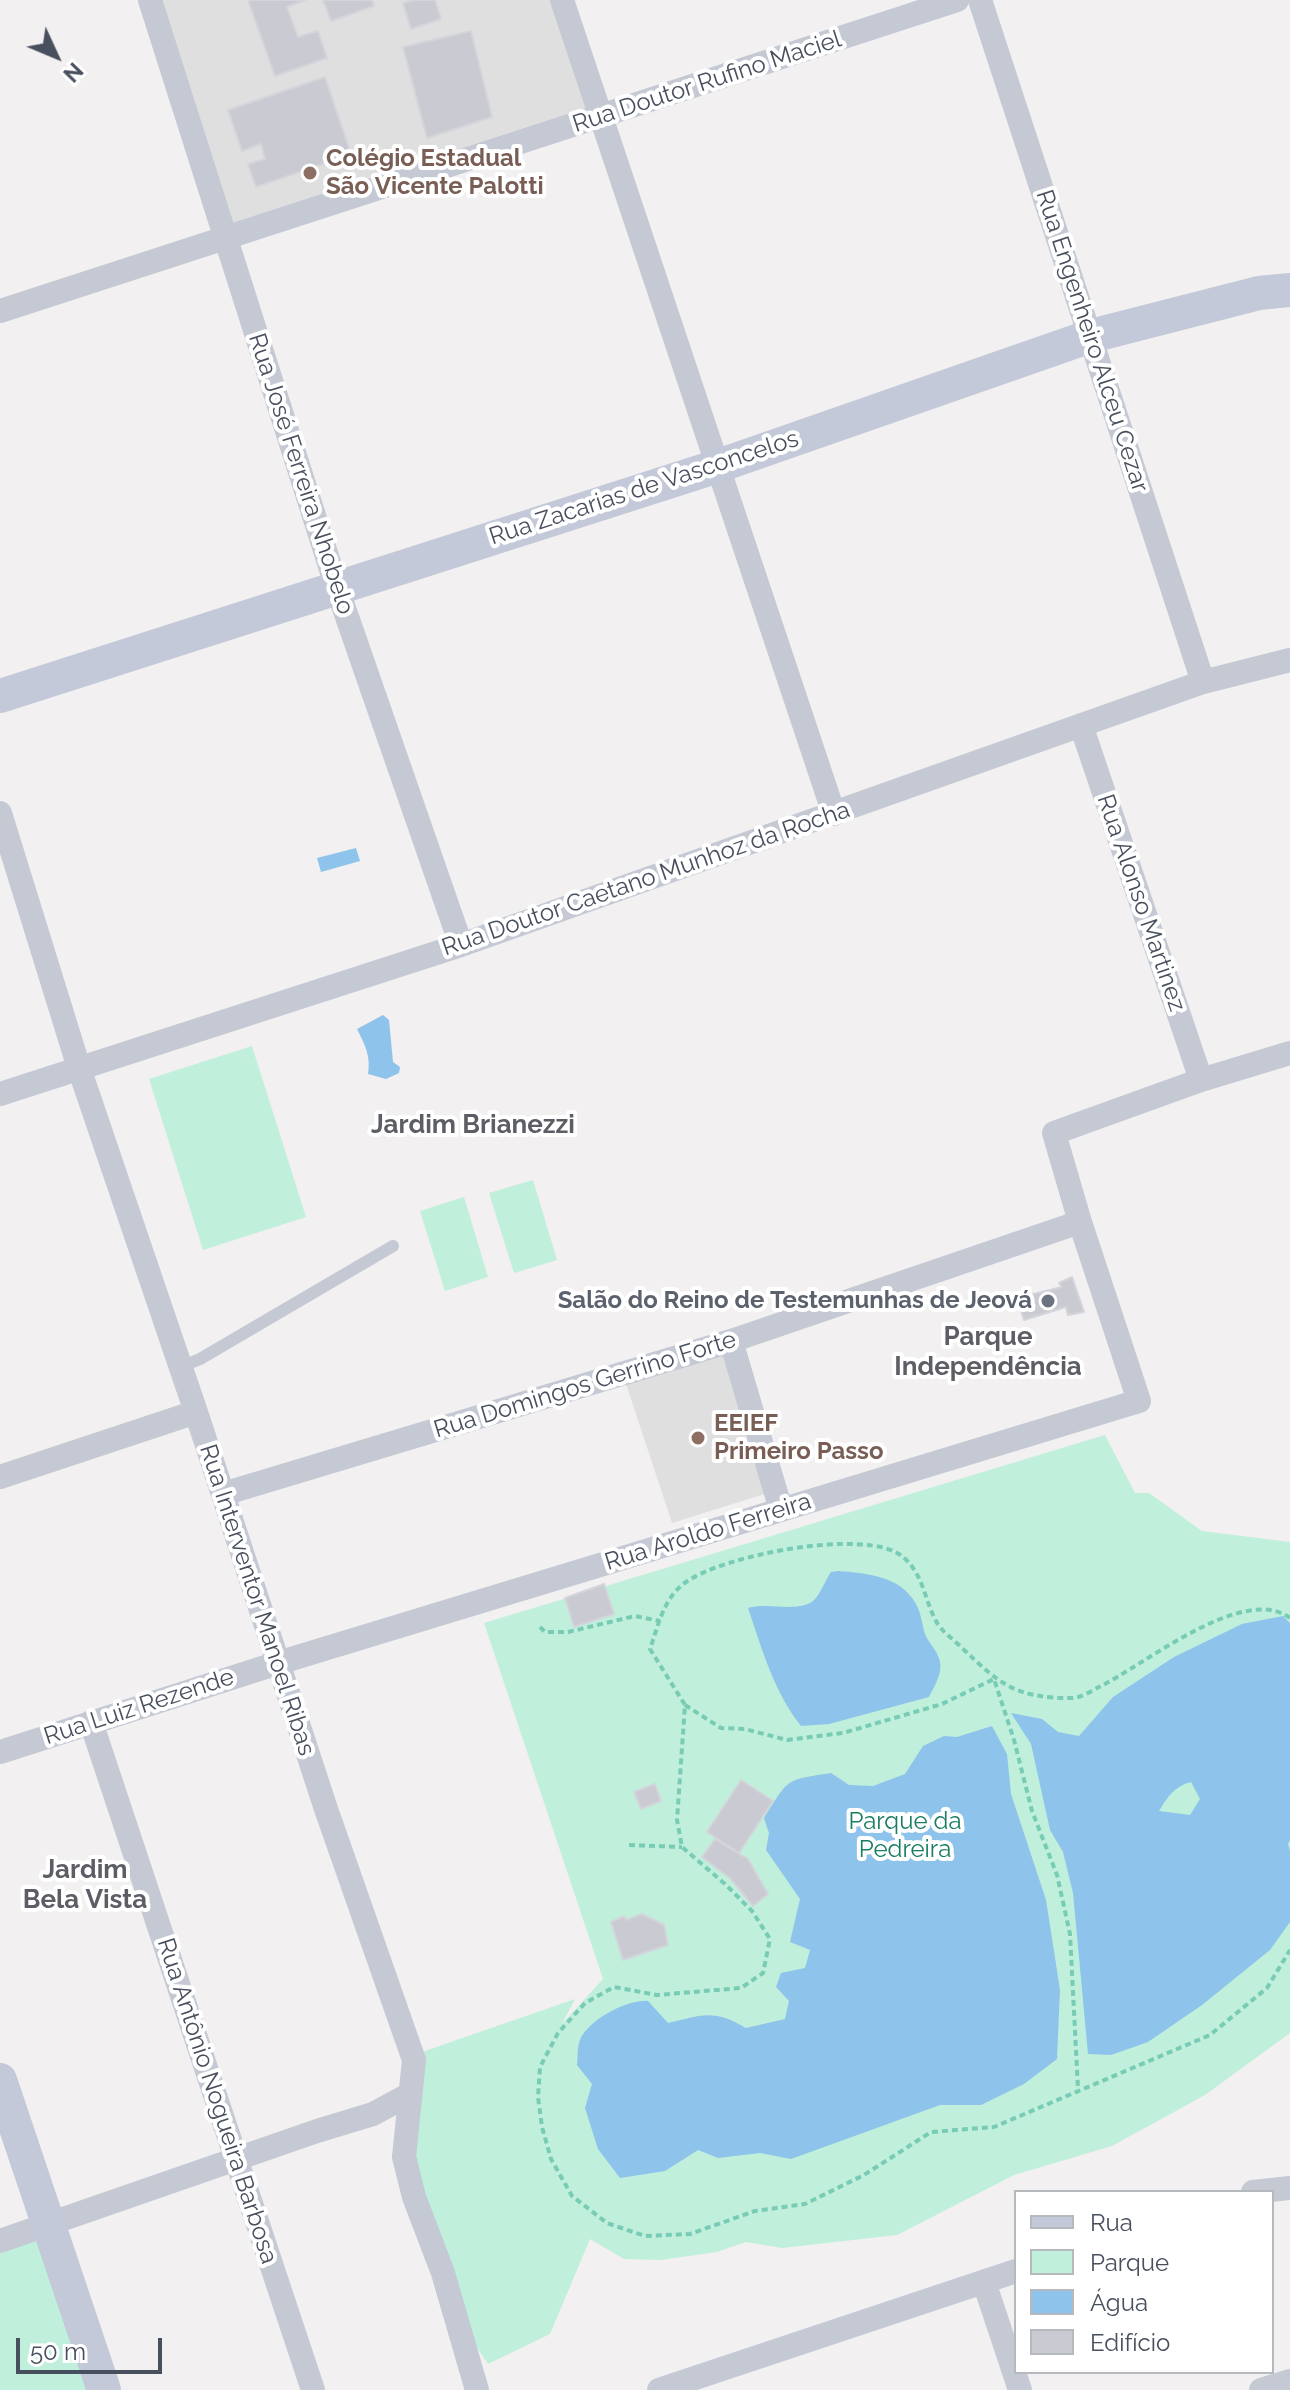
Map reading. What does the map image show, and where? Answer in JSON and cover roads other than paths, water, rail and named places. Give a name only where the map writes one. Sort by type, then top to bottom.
[{"type":"street","name":"Rua José Ferreira Nhobelo","points":[[150,0],[337,588],[461,945]]},
{"type":"street","points":[[562,0],[834,814]]},
{"type":"street","name":"Rua Doutor Rufino Maciel","points":[[0,311],[957,0]]},
{"type":"street","name":"Rua Engenheiro Alceu Cezar","points":[[980,0],[1203,682]]},
{"type":"street","name":"Rua Zacarias de Vasconcelos","points":[[0,696],[718,466],[1091,336],[1259,293],[1290,290]]},
{"type":"street","name":"Rua Doutor Caetano Munhoz da Rocha","points":[[0,1094],[461,945],[1203,682],[1290,660]]},
{"type":"street","name":"Rua Alonso Martinez","points":[[1081,725],[1201,1080]]},
{"type":"street","name":"Rua Interventor Manoel Ribas","points":[[0,813],[79,1068],[326,1809],[414,2060],[404,2157],[414,2197],[443,2273],[477,2390]]},
{"type":"street","points":[[1080,1222],[1054,1133],[1201,1080],[1290,1053]]},
{"type":"street","name":"Rua Domingos Gerrino Forte","points":[[223,1494],[731,1341],[1080,1222]]},
{"type":"street","name":"Rua Aroldo Ferreira","points":[[278,1663],[1139,1401],[1080,1222]]},
{"type":"street","points":[[731,1341],[781,1510]]},
{"type":"street","points":[[0,1477],[196,1412]]},
{"type":"street","name":"Rua Luiz Rezende","points":[[0,1752],[278,1663]]},
{"type":"street","name":"Rua Antônio Nogueira Barbosa","points":[[91,1722],[313,2390]]},
{"type":"street","points":[[0,2080],[104,2390]]},
{"type":"street","points":[[0,2241],[373,2114],[410,2094]]},
{"type":"street","points":[[659,2390],[1014,2272]]},
{"type":"street","points":[[984,2282],[1014,2372]]},
{"type":"street","points":[[1261,2390],[1290,2381]]},
{"type":"lane","points":[[181,1367],[393,1246]]},
{"type":"water","points":[[356,848],[360,861],[321,872],[317,858]]},
{"type":"water","points":[[383,1015],[389,1020],[393,1062],[400,1067],[399,1073],[386,1079],[368,1074],[368,1056],[357,1029]]},
{"type":"water","points":[[831,1572],[882,1578],[901,1587],[918,1607],[926,1637],[940,1661],[940,1672],[929,1697],[829,1724],[801,1726],[776,1685],[748,1608],[806,1604],[816,1598]]},
{"type":"water","points":[[1283,1616],[1290,1623],[1290,1922],[1270,1950],[1202,2005],[1148,2042],[1111,2055],[1088,2054],[1073,1893],[1063,1852],[1050,1830],[1031,1744],[1011,1713],[1042,1719],[1058,1732],[1079,1736],[1113,1697],[1174,1657],[1242,1624]],"holes":[[[1191,1782],[1200,1799],[1190,1815],[1159,1811],[1172,1793]]]},
{"type":"water","points":[[992,1726],[1007,1754],[1011,1794],[1046,1900],[1060,1990],[1057,2059],[1024,2084],[981,2105],[940,2105],[791,2159],[760,2153],[718,2158],[698,2150],[665,2171],[620,2178],[598,2149],[585,2108],[592,2084],[577,2065],[578,2049],[584,2032],[591,2025],[620,2007],[640,2001],[648,2001],[668,2023],[708,2015],[725,2018],[746,2028],[785,2019],[789,2001],[776,1987],[781,1973],[805,1968],[810,1950],[790,1942],[800,1899],[766,1850],[769,1833],[764,1818],[784,1788],[796,1780],[831,1773],[849,1785],[873,1786],[905,1774],[923,1746],[944,1736],[957,1737]]},
{"type":"place","name":"Colégio Estadual São Vicente Palotti","points":[[310,173]]},
{"type":"place","name":"Salão do Reino de Testemunhas de Jeová","points":[[1048,1301]]},
{"type":"place","name":"EEIEF Primeiro Passo","points":[[698,1438]]},
{"type":"district","name":"Jardim Brianezzi","points":[[473,1125]]},
{"type":"district","name":"Parque Independência","points":[[988,1352]]},
{"type":"district","name":"Jardim Bela Vista","points":[[85,1885]]},
{"type":"park label","name":"Parque da Pedreira","points":[[905,1836]]}]
